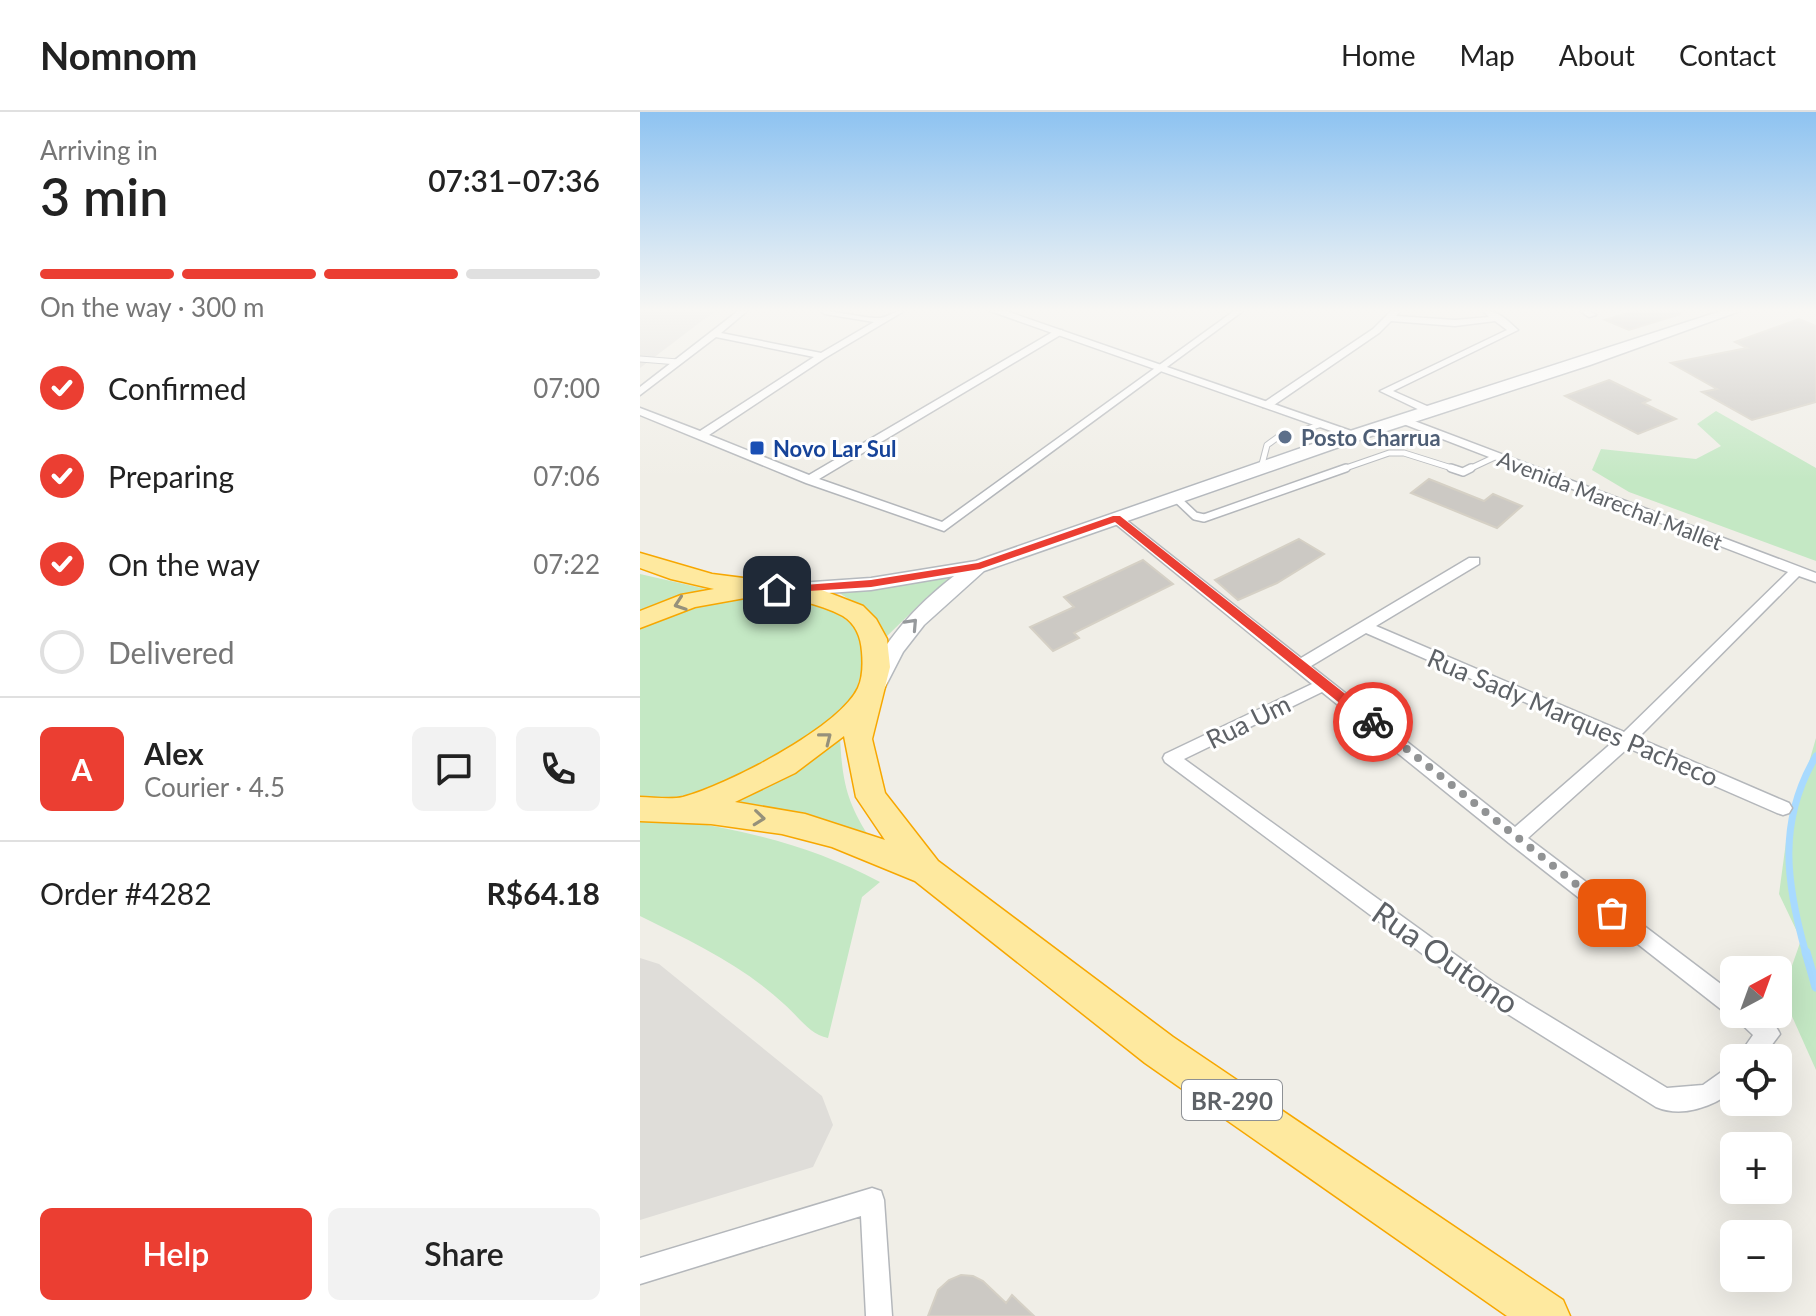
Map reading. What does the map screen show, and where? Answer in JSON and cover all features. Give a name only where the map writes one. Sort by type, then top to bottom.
[{"type":"highway","name":"BR-290","points":[[640,560],[679,574],[830,599],[861,619],[874,639],[877,667],[858,739],[863,768],[871,797],[926,871],[1159,1050],[1547,1316]]},
{"type":"highway","points":[[640,620],[690,600],[777,590]]},
{"type":"highway","points":[[682,809],[774,773],[803,756],[837,730],[873,691]]},
{"type":"highway","name":"BR-290","points":[[640,809],[682,809],[791,823],[830,833],[926,871]]},
{"type":"main road","points":[[777,590],[871,584],[980,566],[1356,435],[1566,367]]},
{"type":"main road","points":[[873,691],[887,656],[903,633],[947,591],[980,566]]},
{"type":"street","points":[[640,392],[671,367]]},
{"type":"street","points":[[699,437],[805,367]]},
{"type":"street","points":[[810,480],[1000,367]]},
{"type":"street","points":[[1267,405],[1320,367]]},
{"type":"street","points":[[1432,412],[1385,391],[1435,367]]},
{"type":"street","points":[[640,411],[810,480],[944,527],[1161,368],[1356,435]]},
{"type":"street","name":"Avenida Marechal Mallet","points":[[1405,421],[1816,578]]},
{"type":"street","points":[[1116,518],[1515,838],[1720,996]]},
{"type":"street","points":[[1301,665],[1474,561]]},
{"type":"street","points":[[1515,838],[1626,740],[1797,571]]},
{"type":"street","name":"Rua Sady Marques Pacheco","points":[[1363,626],[1783,808]]},
{"type":"street","name":"Rua Um","points":[[1171,758],[1325,684]]},
{"type":"street","name":"Rua Outono","points":[[1171,758],[1486,989],[1664,1099],[1691,1101],[1720,1089]]},
{"type":"street","points":[[1760,1044],[1769,1034],[1761,1028]]},
{"type":"street","points":[[640,1271],[872,1200],[879,1316]]},
{"type":"lane","points":[[1307,429],[1322,424]]},
{"type":"lane","points":[[1261,468],[1267,445],[1278,437]]},
{"type":"lane","points":[[1176,498],[1195,516],[1204,518],[1389,453],[1404,453],[1463,472],[1497,456]]},
{"type":"shaded area","points":[[640,958],[659,964],[822,1096],[833,1125],[813,1167],[640,1220]]},
{"type":"green space","points":[[1716,411],[1816,468],[1816,561],[1629,492],[1592,470],[1601,449],[1696,459],[1721,446],[1697,424]]},
{"type":"green space","points":[[963,572],[927,597],[883,640],[865,610],[838,592]]},
{"type":"green space","points":[[640,574],[706,589],[665,600],[640,611]]},
{"type":"green space","points":[[773,594],[835,610],[854,627],[861,638],[864,663],[856,691],[847,706],[781,763],[683,798],[640,801],[640,626],[705,603],[738,596]]},
{"type":"green space","points":[[840,736],[847,792],[872,841],[839,825],[731,801],[789,774]]},
{"type":"green space","points":[[1816,738],[1816,1070],[1792,1016],[1792,966],[1801,940],[1779,894],[1786,842]]},
{"type":"green space","points":[[673,819],[728,829],[805,849],[880,882],[862,897],[828,1038],[810,1029],[751,977],[640,916],[640,822]]},
{"type":"building","points":[[1678,367],[1816,367],[1816,402],[1752,420],[1702,392],[1717,389]]},
{"type":"building","points":[[1609,380],[1650,400],[1643,403],[1676,419],[1638,434],[1565,396]]},
{"type":"building","points":[[1429,479],[1484,501],[1493,494],[1522,506],[1497,528],[1411,493]]},
{"type":"building","points":[[1299,539],[1324,554],[1277,583],[1238,600],[1215,580]]},
{"type":"building","points":[[1143,560],[1173,584],[1074,633],[1079,638],[1053,651],[1030,627],[1074,607],[1064,597]]},
{"type":"building","points":[[961,1275],[983,1281],[1006,1303],[1012,1295],[1034,1316],[928,1316],[938,1290]]},
{"type":"waterway","points":[[1806,954],[1790,878],[1790,829],[1795,805],[1816,756]]},
{"type":"waterway","points":[[1806,952],[1816,987]]},
{"type":"way so far","points":[[1373,722],[1612,913]]},
{"type":"place","name":"Posto Charrua","points":[[1285,437]]},
{"type":"place","name":"Novo Lar Sul","points":[[757,448]]},
{"type":"route","points":[[777,590],[871,584],[980,566],[1116,518],[1373,722]]}]
